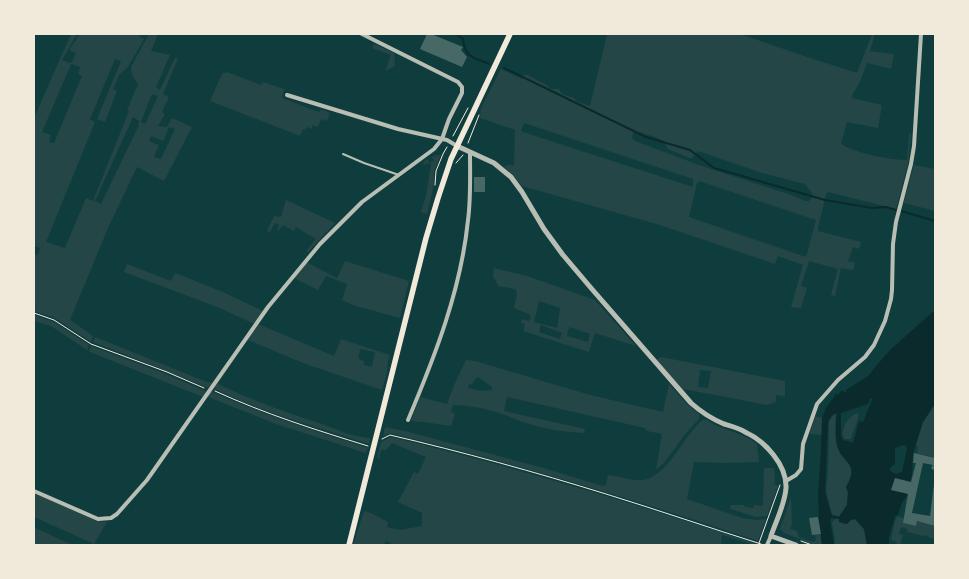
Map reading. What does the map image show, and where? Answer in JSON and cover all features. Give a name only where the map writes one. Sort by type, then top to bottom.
[{"type":"main road","points":[[349,545],[433,214],[447,170],[510,34]]},
{"type":"street","points":[[34,491],[98,519],[111,518],[117,514],[147,480],[268,307],[320,244],[362,202],[434,149],[442,139],[449,119],[462,93],[462,87],[458,82],[362,34]]},
{"type":"street","points":[[784,481],[796,475],[801,469],[803,444],[817,404],[838,380],[865,357],[882,331],[888,312],[892,290],[894,234],[914,146],[921,34]]},
{"type":"street","points":[[287,95],[398,129],[442,139],[498,166],[515,182],[541,225],[560,251],[691,403],[711,418],[746,432],[760,441],[777,460],[784,473],[785,497],[767,545]]},
{"type":"street","points":[[408,420],[450,311],[464,253],[468,220],[470,152]]},
{"type":"street","points":[[771,536],[796,545]]},
{"type":"lane","points":[[343,154],[399,175]]},
{"type":"path","points":[[466,146],[480,110]]},
{"type":"path","points":[[435,186],[436,171],[448,146]]},
{"type":"path","points":[[34,313],[54,320],[92,344],[287,420],[368,446]]},
{"type":"path","points":[[382,439],[390,435],[459,452],[607,494],[759,543],[784,481]]},
{"type":"shaded area","points":[[71,34],[77,34],[62,60],[69,63],[72,62],[76,53],[69,50],[80,34],[139,34],[144,39],[128,67],[119,75],[113,89],[117,91],[105,122],[97,119],[121,61],[115,59],[90,119],[95,122],[46,242],[65,248],[86,198],[93,201],[129,111],[127,110],[138,84],[132,74],[131,67],[149,34],[158,34],[151,51],[170,55],[156,87],[160,90],[175,58],[178,58],[163,94],[169,97],[162,112],[165,114],[158,126],[167,127],[172,118],[192,127],[164,181],[137,167],[108,228],[70,320],[93,336],[91,342],[55,318],[34,311],[34,254],[38,255],[40,248],[34,246],[34,118]],"holes":[[[71,64],[80,67],[78,74],[82,76],[54,143],[49,142],[51,135],[42,132]],[[152,94],[158,96],[145,124],[141,122]],[[133,117],[139,121],[139,125],[101,204],[95,201]],[[169,127],[175,129],[161,159],[154,157],[159,145],[149,141],[151,136],[163,141]]]},
{"type":"shaded area","points":[[607,34],[740,34],[857,73],[872,34],[875,34],[870,51],[894,54],[891,69],[867,63],[852,98],[882,105],[878,128],[847,122],[841,144],[873,155],[907,160],[909,134],[911,134],[908,164],[896,209],[828,192],[826,194],[818,231],[861,242],[859,249],[853,247],[848,261],[855,263],[853,270],[841,268],[835,296],[831,295],[838,269],[809,261],[801,286],[807,288],[801,308],[791,307],[803,265],[778,256],[775,264],[660,225],[522,186],[504,167],[514,165],[515,130],[480,118],[481,108],[501,69],[522,79],[524,75],[528,75],[550,89],[559,89],[562,94],[590,106]],"holes":[[[524,123],[693,179],[693,187],[521,131]],[[636,131],[664,141],[668,149],[689,158],[692,158],[698,151],[762,173],[805,184],[812,193],[812,197],[809,201],[805,201],[699,165],[635,141],[632,138],[633,133]],[[699,181],[816,220],[806,257],[689,217]]]},
{"type":"shaded area","points":[[374,44],[394,53],[395,66],[385,71],[391,55],[372,48]]},
{"type":"shaded area","points":[[227,72],[261,85],[263,82],[284,89],[282,98],[319,112],[321,109],[330,113],[327,121],[321,119],[318,127],[312,125],[312,129],[307,127],[305,130],[303,129],[300,136],[210,101],[222,74]]},
{"type":"shaded area","points":[[441,155],[434,171],[434,184],[427,214],[421,212],[426,196],[431,164],[427,163],[425,165],[423,163],[427,159],[430,163],[434,160],[431,157]]},
{"type":"shaded area","points":[[914,165],[935,169],[935,211],[904,203]]},
{"type":"shaded area","points":[[286,200],[335,223],[308,252],[306,251],[316,239],[296,227],[294,231],[283,225],[277,231],[279,225],[275,223],[270,232],[267,231],[274,216],[281,217]]},
{"type":"shaded area","points":[[304,261],[337,278],[345,261],[409,281],[400,318],[356,306],[342,300],[347,284],[326,276],[318,290],[292,277]]},
{"type":"shaded area","points":[[127,264],[171,281],[175,273],[223,292],[263,311],[254,324],[220,308],[124,272]]},
{"type":"shaded area","points":[[494,268],[527,276],[595,300],[636,346],[595,333],[589,352],[523,331],[525,324],[521,323],[522,319],[529,321],[531,317],[529,314],[514,307],[516,290],[498,286],[493,277]],"holes":[[[539,301],[560,308],[557,328],[534,322]],[[541,325],[562,333],[560,339],[539,332]],[[569,327],[590,334],[588,342],[567,336]]]},
{"type":"shaded area","points":[[935,310],[935,404],[923,422],[913,453],[912,474],[908,494],[902,503],[898,515],[895,516],[889,545],[867,545],[864,529],[855,519],[847,524],[839,522],[839,519],[831,518],[834,545],[822,545],[818,517],[818,494],[822,418],[826,408],[836,394],[838,395],[842,390],[846,393],[846,390],[868,376],[890,350]],"holes":[[[872,398],[863,422],[859,421],[853,443],[843,440],[841,435],[841,413],[868,404]],[[837,413],[836,439],[839,451],[851,467],[850,479],[846,487],[848,492],[847,505],[839,517],[832,516],[825,493],[828,422],[832,415]],[[904,445],[907,448],[902,472],[896,474],[890,471],[890,468],[895,464],[895,448]]]},
{"type":"shaded area","points":[[34,315],[54,322],[89,345],[87,350],[51,326],[34,321]]},
{"type":"shaded area","points":[[258,324],[334,356],[341,339],[390,355],[382,390],[303,363],[248,340]],"holes":[[[360,349],[375,352],[372,367],[364,365],[364,361],[358,358]]]},
{"type":"shaded area","points":[[95,337],[213,383],[206,387],[93,342]]},
{"type":"shaded area","points":[[91,346],[166,374],[207,392],[203,397],[90,352]]},
{"type":"shaded area","points":[[661,357],[785,381],[785,396],[776,395],[776,402],[767,405],[682,389],[656,360]],"holes":[[[700,370],[711,371],[708,388],[698,387]]]},
{"type":"shaded area","points":[[466,360],[475,361],[590,395],[663,412],[669,384],[699,414],[699,419],[686,433],[665,462],[656,470],[662,434],[647,431],[645,428],[507,397],[504,411],[585,429],[584,433],[540,427],[500,413],[459,405],[453,405],[451,412],[455,414],[451,426],[411,421],[420,397],[447,404]],"holes":[[[478,377],[492,387],[492,390],[481,391],[468,388],[469,384],[472,384]]]},
{"type":"shaded area","points":[[216,383],[242,395],[346,433],[370,438],[369,444],[245,403],[215,389]]},
{"type":"shaded area","points":[[211,392],[289,422],[368,448],[366,453],[276,424],[208,397]]},
{"type":"shaded area","points":[[935,404],[935,458],[917,454],[918,446],[916,445],[923,422]]},
{"type":"shaded area","points":[[858,413],[858,419],[851,439],[844,439],[843,431],[846,423]]},
{"type":"shaded area","points":[[835,414],[837,445],[851,468],[850,479],[846,487],[848,492],[847,505],[839,516],[832,514],[826,490],[829,421]]},
{"type":"shaded area","points":[[815,416],[822,418],[822,435],[810,434]]},
{"type":"shaded area","points":[[705,419],[744,436],[757,444],[759,462],[694,462],[687,499],[742,518],[766,519],[758,541],[667,511],[529,470],[390,433],[383,436],[385,427],[405,431],[603,486],[606,485],[608,475],[643,480],[657,474],[669,462],[696,426]]},
{"type":"shaded area","points":[[391,437],[576,487],[759,545],[722,535],[721,545],[395,545],[386,541],[384,545],[353,545],[364,511],[388,522],[387,527],[400,530],[422,526],[422,513],[398,502],[414,472],[418,474],[426,457],[392,443],[386,450],[381,450],[379,459],[377,458],[381,442]]},
{"type":"shaded area","points":[[764,468],[774,468],[774,484],[778,486],[767,516],[755,517],[731,509],[730,505],[744,505],[745,507],[753,508],[754,505],[763,506]]},
{"type":"shaded area","points":[[34,493],[99,521],[107,522],[94,544],[34,517]]},
{"type":"shaded area","points":[[791,497],[792,524],[790,529],[797,531],[799,537],[813,542],[816,539],[815,535],[821,534],[822,545],[816,543],[815,545],[784,533],[780,529]]},
{"type":"shaded area","points":[[897,516],[904,518],[903,523],[916,526],[917,521],[935,526],[935,539],[926,535],[907,532],[907,529],[901,527],[899,534],[903,535],[900,545],[896,545],[897,542],[891,540]]},
{"type":"shaded area","points":[[835,519],[839,519],[839,522],[844,524],[855,519],[864,529],[867,545],[834,545],[832,523]]},
{"type":"shaded area","points":[[34,527],[38,529],[72,545],[34,545]]},
{"type":"building","points":[[427,34],[463,47],[461,50],[467,57],[462,67],[420,49]]},
{"type":"building","points":[[474,177],[485,177],[485,192],[474,192]]},
{"type":"building","points":[[914,453],[935,458],[935,469],[933,470],[931,468],[933,465],[923,463],[912,513],[930,516],[935,484],[935,526],[917,521],[916,526],[903,523],[908,494],[891,490],[895,478],[911,482],[916,463],[913,463]]},
{"type":"building","points":[[818,517],[821,534],[812,535],[809,518]]},
{"type":"waterway","points":[[456,34],[463,39],[466,50],[471,56],[489,64]]},
{"type":"waterway","points":[[504,68],[646,137],[690,150],[714,168],[825,200],[872,208],[886,207],[896,210]]},
{"type":"waterway","points":[[901,211],[935,221]]}]
